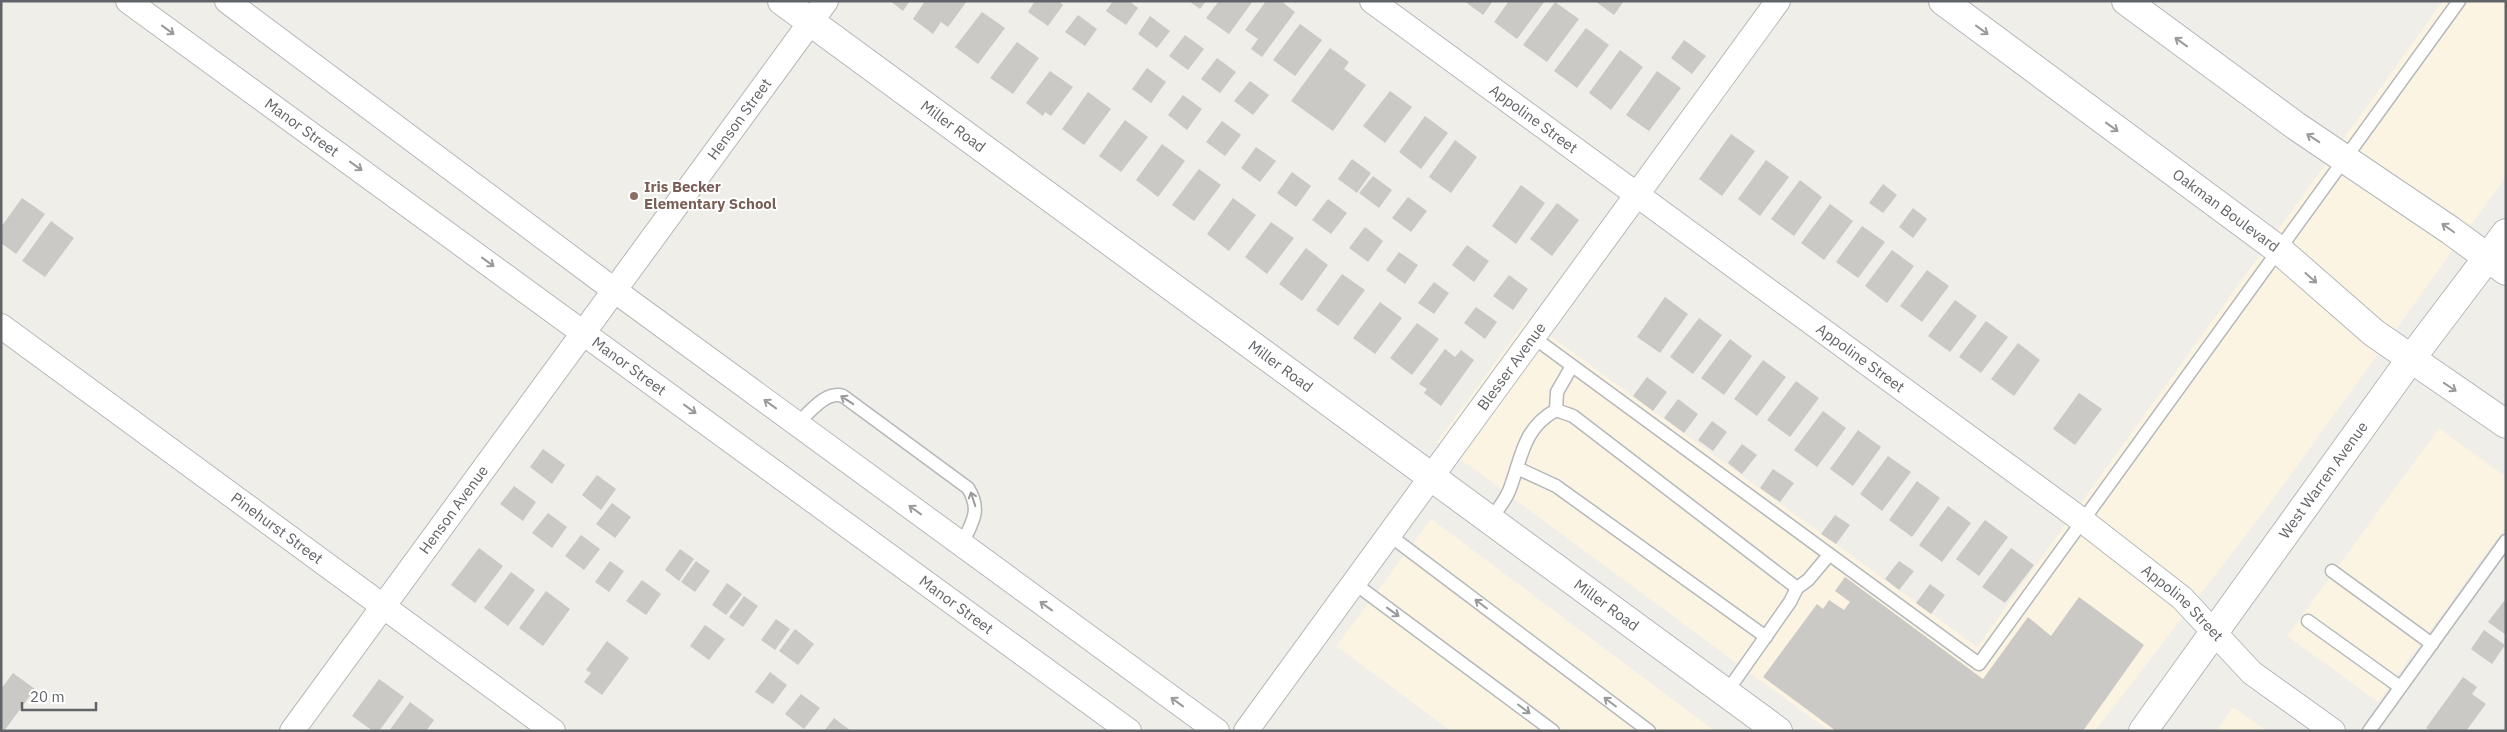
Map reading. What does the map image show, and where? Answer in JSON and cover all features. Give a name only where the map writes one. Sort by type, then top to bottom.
[{"type":"street","name":"Manor Street","points":[[128,1],[584,331],[1129,731]]},
{"type":"street","points":[[227,1],[614,290],[1216,731]]},
{"type":"street","name":"Miller Road","points":[[782,1],[818,12],[1431,478],[1778,731]]},
{"type":"street","name":"Appoline Street","points":[[1372,1],[2083,521],[2182,598],[2252,673],[2334,731]]},
{"type":"street","name":"Blesser Avenue","points":[[1246,731],[1778,1]]},
{"type":"street","name":"Oakman Boulevard","points":[[1943,1],[2279,250],[2374,333],[2410,360],[2506,424]]},
{"type":"street","points":[[2126,1],[2296,126],[2496,264]]},
{"type":"street","name":"Henson Street","points":[[614,290],[818,12]]},
{"type":"street","name":"West Warren Avenue","points":[[2142,731],[2410,360],[2496,264],[2506,233]]},
{"type":"street","name":"Henson Avenue","points":[[292,731],[614,290]]},
{"type":"street","name":"Pinehurst Street","points":[[1,326],[553,731]]},
{"type":"lane","points":[[1532,337],[1979,664],[2459,1]]},
{"type":"lane","points":[[1556,410],[1557,392],[1572,366]]},
{"type":"lane","points":[[797,424],[826,397],[836,394],[843,396],[953,476],[968,488],[975,500],[976,513],[962,544]]},
{"type":"lane","points":[[1490,521],[1508,493],[1526,440],[1543,417],[1556,410],[1573,416],[1797,588]]},
{"type":"lane","points":[[1517,468],[1556,486],[1766,637]]},
{"type":"lane","points":[[1389,535],[1650,731]]},
{"type":"lane","points":[[2369,731],[2506,542]]},
{"type":"lane","points":[[1726,693],[1790,602],[1797,588],[1808,580],[1829,555]]},
{"type":"lane","points":[[2332,571],[2432,644]]},
{"type":"lane","points":[[1354,583],[1553,731]]},
{"type":"lane","points":[[2308,621],[2400,687]]},
{"type":"shaded area","points":[[2443,1],[2506,1],[2506,177],[2266,509],[2095,731],[1829,731],[1437,442],[1527,319],[1977,647]]},
{"type":"shaded area","points":[[2439,428],[2506,477],[2506,526],[2378,702],[2287,636]]},
{"type":"shaded area","points":[[1431,519],[1715,731],[1451,731],[1336,646]]},
{"type":"shaded area","points":[[2233,707],[2267,731],[2216,731]]},
{"type":"building","points":[[890,1],[910,1],[903,11]]},
{"type":"building","points":[[925,1],[967,1],[948,27],[941,22],[933,34],[913,19]]},
{"type":"building","points":[[1035,1],[1059,1],[1063,5],[1048,26],[1028,12]]},
{"type":"building","points":[[1113,1],[1129,1],[1138,8],[1126,25],[1106,11]]},
{"type":"building","points":[[1189,1],[1206,1],[1200,9]]},
{"type":"building","points":[[1219,1],[1253,1],[1229,34],[1206,18]]},
{"type":"building","points":[[1266,1],[1281,1],[1295,12],[1262,57],[1251,49],[1258,39],[1245,30]]},
{"type":"building","points":[[1464,1],[1493,1],[1483,15]]},
{"type":"building","points":[[1509,1],[1545,1],[1517,39],[1494,22]]},
{"type":"building","points":[[1595,1],[1624,1],[1614,15]]},
{"type":"building","points":[[1555,2],[1579,19],[1547,62],[1523,45]]},
{"type":"building","points":[[982,12],[1005,28],[978,64],[955,47]]},
{"type":"building","points":[[1078,15],[1097,29],[1085,46],[1065,32]]},
{"type":"building","points":[[1150,16],[1170,31],[1157,48],[1138,34]]},
{"type":"building","points":[[1300,24],[1322,40],[1295,76],[1273,60]]},
{"type":"building","points":[[1586,28],[1609,45],[1577,88],[1554,71]]},
{"type":"building","points":[[1185,35],[1204,49],[1188,70],[1169,56]]},
{"type":"building","points":[[1684,40],[1706,56],[1692,74],[1671,58]]},
{"type":"building","points":[[1017,42],[1039,58],[1013,94],[990,78]]},
{"type":"building","points":[[1330,48],[1349,62],[1344,69],[1366,85],[1333,131],[1291,101]]},
{"type":"building","points":[[1620,50],[1643,67],[1611,110],[1589,93]]},
{"type":"building","points":[[1217,58],[1236,72],[1220,93],[1201,79]]},
{"type":"building","points":[[1147,68],[1166,82],[1151,103],[1132,89]]},
{"type":"building","points":[[1050,71],[1073,87],[1051,116],[1045,112],[1043,116],[1026,103]]},
{"type":"building","points":[[1657,71],[1681,88],[1649,131],[1626,115]]},
{"type":"building","points":[[1250,81],[1269,95],[1253,115],[1234,101]]},
{"type":"building","points":[[1390,91],[1412,107],[1385,143],[1363,126]]},
{"type":"building","points":[[1088,92],[1111,109],[1084,145],[1062,129]]},
{"type":"building","points":[[1183,95],[1202,109],[1187,130],[1168,115]]},
{"type":"building","points":[[1425,116],[1448,133],[1421,169],[1399,152]]},
{"type":"building","points":[[1125,120],[1148,137],[1121,172],[1099,156]]},
{"type":"building","points":[[1222,121],[1241,135],[1225,156],[1206,142]]},
{"type":"building","points":[[1731,134],[1755,151],[1722,196],[1699,179]]},
{"type":"building","points":[[1455,140],[1477,157],[1451,193],[1429,177]]},
{"type":"building","points":[[1162,144],[1185,161],[1158,197],[1136,180]]},
{"type":"building","points":[[1256,147],[1276,161],[1260,182],[1241,168]]},
{"type":"building","points":[[1352,159],[1371,173],[1357,193],[1338,179]]},
{"type":"building","points":[[1766,160],[1789,177],[1760,216],[1738,199]]},
{"type":"building","points":[[1199,169],[1221,185],[1194,221],[1172,205]]},
{"type":"building","points":[[1292,172],[1311,186],[1296,207],[1277,193]]},
{"type":"building","points":[[1373,176],[1392,190],[1379,208],[1359,193]]},
{"type":"building","points":[[1800,180],[1822,197],[1794,236],[1771,219]]},
{"type":"building","points":[[1883,184],[1897,195],[1883,213],[1869,203]]},
{"type":"building","points":[[1521,185],[1545,203],[1516,244],[1492,226]]},
{"type":"building","points":[[1408,197],[1427,211],[1411,232],[1392,218]]},
{"type":"building","points":[[22,198],[45,214],[16,254],[1,243],[1,227]]},
{"type":"building","points":[[1233,198],[1256,215],[1229,251],[1207,234]]},
{"type":"building","points":[[1328,199],[1347,213],[1331,234],[1312,220]]},
{"type":"building","points":[[1557,203],[1579,220],[1552,256],[1530,239]]},
{"type":"building","points":[[1830,204],[1853,221],[1824,260],[1801,243]]},
{"type":"building","points":[[1913,208],[1927,219],[1913,238],[1899,227]]},
{"type":"building","points":[[51,221],[74,238],[45,277],[22,261]]},
{"type":"building","points":[[1271,222],[1294,238],[1267,274],[1245,257]]},
{"type":"building","points":[[1862,226],[1885,242],[1858,278],[1836,262]]},
{"type":"building","points":[[1365,227],[1383,241],[1368,262],[1349,248]]},
{"type":"building","points":[[1467,245],[1489,261],[1474,282],[1452,265]]},
{"type":"building","points":[[1306,248],[1328,265],[1302,301],[1279,284]]},
{"type":"building","points":[[1892,250],[1914,266],[1887,303],[1865,286]]},
{"type":"building","points":[[1399,252],[1418,265],[1405,284],[1386,270]]},
{"type":"building","points":[[1927,270],[1949,286],[1922,322],[1900,306]]},
{"type":"building","points":[[1342,274],[1365,290],[1338,326],[1316,310]]},
{"type":"building","points":[[1509,275],[1528,289],[1513,310],[1493,296]]},
{"type":"building","points":[[1434,282],[1449,293],[1434,314],[1418,303]]},
{"type":"building","points":[[1665,297],[1688,314],[1660,353],[1637,337]]},
{"type":"building","points":[[1955,300],[1977,316],[1950,352],[1928,336]]},
{"type":"building","points":[[1380,302],[1402,318],[1375,354],[1353,338]]},
{"type":"building","points":[[1476,307],[1497,322],[1485,339],[1464,323]]},
{"type":"building","points":[[1699,318],[1722,335],[1693,374],[1670,357]]},
{"type":"building","points":[[1986,321],[2008,337],[1981,373],[1959,357]]},
{"type":"building","points":[[1417,323],[1439,339],[1412,375],[1390,358]]},
{"type":"building","points":[[1730,339],[1752,356],[1724,395],[1701,378]]},
{"type":"building","points":[[2018,343],[2040,360],[2014,396],[1991,379]]},
{"type":"building","points":[[1445,349],[1455,357],[1461,350],[1474,360],[1441,406],[1424,393],[1427,389],[1419,384]]},
{"type":"building","points":[[1763,360],[1786,377],[1757,416],[1734,399]]},
{"type":"building","points":[[1647,377],[1667,392],[1653,411],[1633,396]]},
{"type":"building","points":[[1796,381],[1819,398],[1790,437],[1767,420]]},
{"type":"building","points":[[2079,393],[2102,409],[2075,445],[2053,429]]},
{"type":"building","points":[[1678,399],[1698,414],[1684,433],[1664,418]]},
{"type":"building","points":[[1823,411],[1846,428],[1817,467],[1794,450]]},
{"type":"building","points":[[1712,421],[1727,432],[1713,451],[1698,440]]},
{"type":"building","points":[[1858,430],[1881,447],[1853,486],[1830,469]]},
{"type":"building","points":[[1742,444],[1757,455],[1742,474],[1728,463]]},
{"type":"building","points":[[543,449],[565,465],[552,484],[530,467]]},
{"type":"building","points":[[1888,456],[1911,472],[1882,511],[1860,494]]},
{"type":"building","points":[[1773,469],[1794,483],[1780,502],[1760,488]]},
{"type":"building","points":[[597,475],[616,489],[601,510],[582,495]]},
{"type":"building","points":[[1917,481],[1940,498],[1912,537],[1889,520]]},
{"type":"building","points":[[514,486],[536,502],[523,521],[500,504]]},
{"type":"building","points":[[612,503],[631,517],[615,538],[596,524]]},
{"type":"building","points":[[1948,506],[1971,523],[1942,562],[1919,545]]},
{"type":"building","points":[[548,513],[567,527],[552,548],[532,533]]},
{"type":"building","points":[[1835,515],[1850,525],[1836,544],[1821,534]]},
{"type":"building","points":[[1985,520],[2008,537],[1979,576],[1956,559]]},
{"type":"building","points":[[581,535],[600,549],[584,570],[565,556]]},
{"type":"building","points":[[479,548],[503,566],[475,603],[451,585]]},
{"type":"building","points":[[2011,548],[2034,565],[2005,603],[1982,587]]},
{"type":"building","points":[[680,549],[694,559],[679,581],[665,570]]},
{"type":"building","points":[[610,561],[624,571],[609,592],[595,582]]},
{"type":"building","points":[[696,561],[710,571],[695,592],[681,582]]},
{"type":"building","points":[[1899,561],[1914,571],[1899,590],[1885,579]]},
{"type":"building","points":[[511,572],[535,590],[508,626],[484,608]]},
{"type":"building","points":[[1845,577],[1983,679],[2028,617],[2051,636],[2079,597],[2144,645],[2083,731],[1836,731],[1763,677],[1817,604],[1823,609],[1829,600],[1844,610],[1850,602],[1835,591]]},
{"type":"building","points":[[642,580],[661,594],[646,615],[626,601]]},
{"type":"building","points":[[727,583],[742,594],[726,615],[712,605]]},
{"type":"building","points":[[1930,584],[1945,595],[1931,614],[1916,603]]},
{"type":"building","points":[[546,591],[570,609],[543,646],[519,628]]},
{"type":"building","points":[[744,596],[758,606],[743,627],[729,617]]},
{"type":"building","points":[[2504,601],[2506,602],[2506,635],[2488,622]]},
{"type":"building","points":[[776,619],[790,629],[775,650],[761,640]]},
{"type":"building","points":[[705,625],[725,639],[709,660],[690,646]]},
{"type":"building","points":[[795,629],[814,644],[798,665],[779,651]]},
{"type":"building","points":[[2484,630],[2505,645],[2492,664],[2471,649]]},
{"type":"building","points":[[607,641],[629,658],[602,695],[584,682],[591,673],[586,670]]},
{"type":"building","points":[[770,672],[787,685],[773,704],[755,692]]},
{"type":"building","points":[[13,673],[35,689],[4,731],[1,729],[1,689]]},
{"type":"building","points":[[2463,677],[2477,687],[2472,694],[2486,704],[2466,731],[2430,731],[2426,728]]},
{"type":"building","points":[[379,679],[404,697],[379,731],[373,731],[352,716]]},
{"type":"building","points":[[801,694],[820,708],[804,729],[785,714]]},
{"type":"building","points":[[410,702],[434,720],[426,731],[389,731]]},
{"type":"building","points":[[834,718],[851,731],[824,731]]},
{"type":"place","name":"Iris Becker Elementary School","points":[[634,196]]}]
